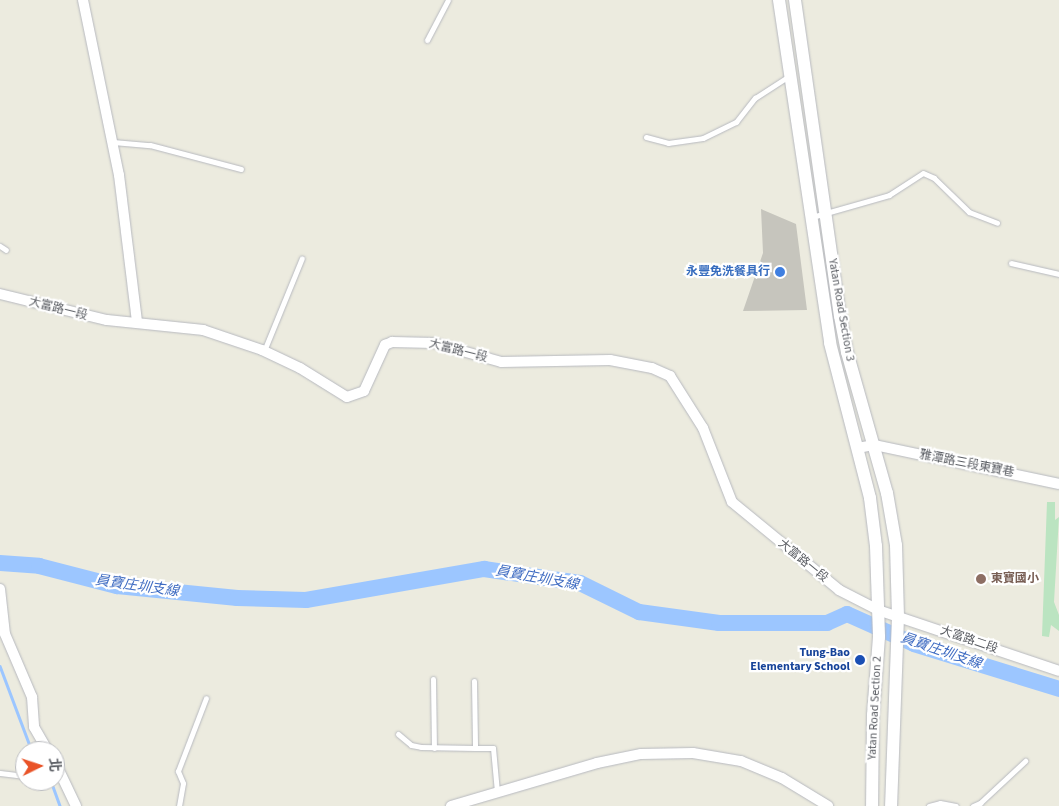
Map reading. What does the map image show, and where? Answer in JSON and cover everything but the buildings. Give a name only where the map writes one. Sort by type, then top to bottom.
[{"type":"street","points":[[83,0],[113,142],[137,322]]},
{"type":"street","name":"Yatan Road Section 3","points":[[779,0],[809,217],[830,344],[870,498],[876,546],[878,610]]},
{"type":"street","name":"Yatan Road Section 3","points":[[796,0],[825,216],[847,352],[874,445],[896,545],[898,616]]},
{"type":"street","name":"大富路一段","points":[[0,294],[107,320],[203,330],[264,351],[300,368],[347,397],[364,391],[385,345],[392,342],[434,343],[501,362],[610,360],[652,368],[670,376],[703,428],[732,502],[839,590],[878,610]]},
{"type":"street","points":[[858,448],[874,445]]},
{"type":"street","name":"雅潭路三段東寶巷","points":[[874,445],[1059,484]]},
{"type":"street","points":[[876,546],[896,545]]},
{"type":"street","points":[[0,589],[5,634],[32,697],[34,727],[42,741]]},
{"type":"street","name":"大富路二段","points":[[878,610],[1059,671]]},
{"type":"street","name":"Yatan Road Section 2","points":[[872,806],[878,610]]},
{"type":"street","name":"Yatan Road Section 2","points":[[891,806],[898,616]]},
{"type":"street","points":[[451,806],[641,754],[693,753],[741,761],[782,778],[828,806]]},
{"type":"street","points":[[65,784],[76,806]]},
{"type":"lane","points":[[428,40],[448,0]]},
{"type":"lane","points":[[646,137],[668,143],[703,138],[736,122],[755,98],[790,76]]},
{"type":"lane","points":[[113,142],[150,145],[241,169]]},
{"type":"lane","points":[[809,217],[825,216],[889,195],[923,173],[934,178],[969,212],[997,224]]},
{"type":"lane","points":[[0,246],[6,250]]},
{"type":"lane","points":[[264,351],[302,258]]},
{"type":"lane","points":[[1011,263],[1059,274]]},
{"type":"lane","points":[[432,679],[434,748]]},
{"type":"lane","points":[[474,681],[475,748]]},
{"type":"lane","points":[[180,806],[183,785],[178,771],[206,698]]},
{"type":"lane","points":[[398,734],[411,744],[434,748],[493,748],[497,792]]},
{"type":"lane","points":[[974,806],[980,804],[1024,761]]},
{"type":"lane","points":[[0,773],[15,775]]},
{"type":"lane","points":[[929,806],[940,803],[956,806]]},
{"type":"green space","points":[[1047,502],[1055,502],[1055,520],[1059,517],[1054,602],[1059,615],[1059,631],[1051,625],[1049,637],[1042,636]]},
{"type":"waterway","name":"員寶庄圳支線","points":[[0,563],[39,566],[117,586],[237,598],[306,600],[484,569],[580,583],[639,612],[719,623],[827,623],[847,614],[914,644],[1059,689]]},
{"type":"waterway","points":[[0,666],[28,741]]},
{"type":"waterway","points":[[55,791],[60,806]]},
{"type":"place","name":"永豐免洗餐具行","points":[[780,272]]},
{"type":"place","name":"東寶國小","points":[[981,579]]},
{"type":"place","name":"Tung-Bao Elementary School","points":[[860,660]]}]
